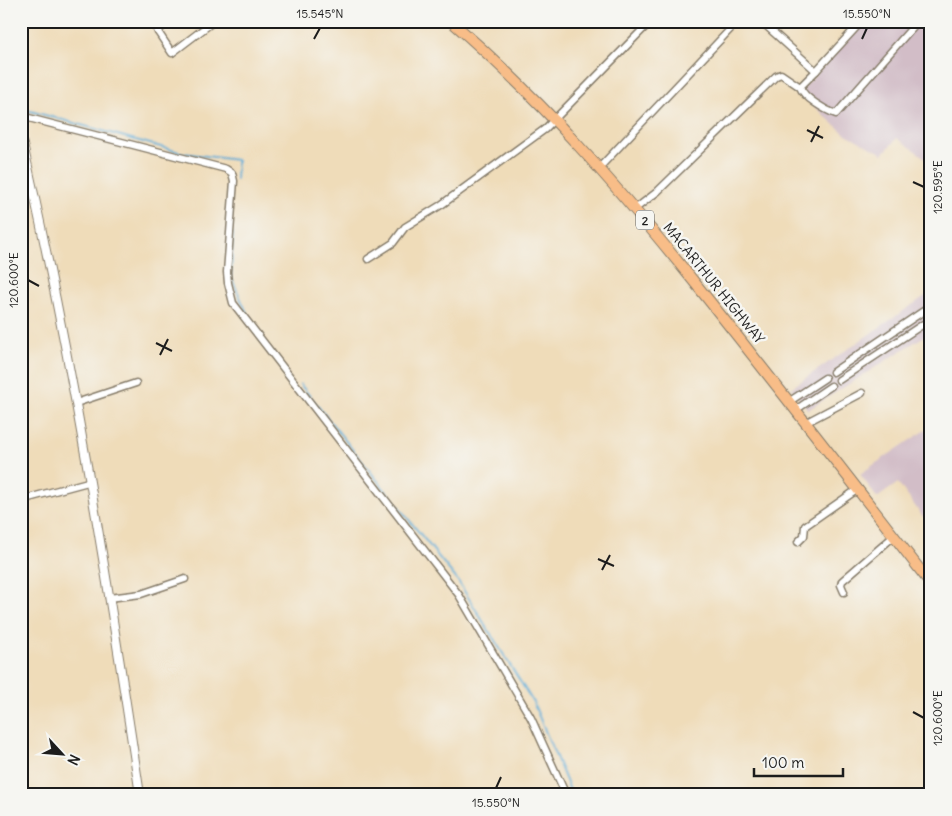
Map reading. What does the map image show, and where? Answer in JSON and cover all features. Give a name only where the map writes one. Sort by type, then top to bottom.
[{"type":"highway","name":"MACARTHUR HIGHWAY","points":[[451,21],[555,119],[600,167],[807,422],[931,584]]},
{"type":"street","points":[[153,21],[170,52],[174,53],[214,21]]},
{"type":"street","points":[[158,32],[167,21]]},
{"type":"street","points":[[368,259],[394,243],[405,228],[480,177],[545,129],[651,21]]},
{"type":"street","points":[[600,167],[738,21]]},
{"type":"street","points":[[761,21],[816,71]]},
{"type":"street","points":[[800,87],[862,21]]},
{"type":"street","points":[[635,209],[657,192],[776,76],[781,74],[800,87],[802,92],[818,104],[836,114],[918,21]]},
{"type":"street","points":[[21,116],[226,169],[232,173],[234,181],[227,272],[234,303],[459,595],[531,718],[566,795]]},
{"type":"street","points":[[21,136],[57,299],[76,403],[88,482],[110,598],[140,795]]},
{"type":"street","points":[[833,372],[930,308]]},
{"type":"street","points":[[839,380],[931,319]]},
{"type":"street","points":[[883,338],[890,346]]},
{"type":"street","points":[[793,405],[825,378]]},
{"type":"street","points":[[76,403],[136,383]]},
{"type":"street","points":[[793,405],[830,386]]},
{"type":"street","points":[[807,422],[862,393]]},
{"type":"street","points":[[21,500],[88,482]]},
{"type":"street","points":[[798,542],[804,536],[805,526],[858,488]]},
{"type":"street","points":[[844,592],[841,585],[842,582],[894,536]]},
{"type":"street","points":[[110,598],[141,594],[185,580]]},
{"type":"shaded area","points":[[864,21],[931,21],[931,162],[897,138],[883,154],[844,133],[799,93]]},
{"type":"shaded area","points":[[931,292],[931,332],[808,410],[791,388]]},
{"type":"shaded area","points":[[931,426],[931,511],[923,517],[898,483],[877,498],[860,474]]},
{"type":"waterway","points":[[23,109],[183,153],[237,160],[236,179]]},
{"type":"waterway","points":[[233,233],[231,277],[251,322]]},
{"type":"waterway","points":[[300,384],[458,581],[533,702],[572,795]]}]
